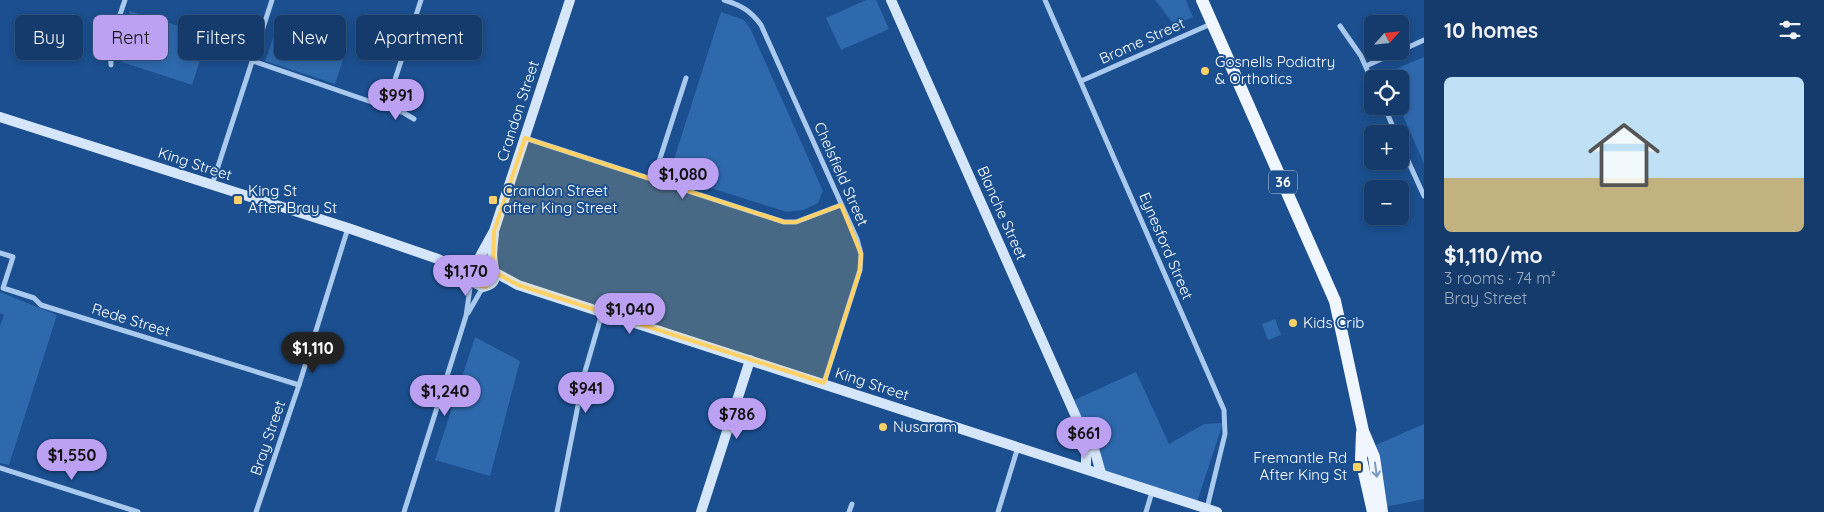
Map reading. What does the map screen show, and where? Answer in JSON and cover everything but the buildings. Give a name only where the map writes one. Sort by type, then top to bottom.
[{"type":"main road","name":"Crandon Street","points":[[472,270],[494,231],[570,0]]},
{"type":"main road","name":"Blanche Street","points":[[891,0],[1085,437],[1095,452],[1101,473]]},
{"type":"main road","name":"36","points":[[1202,0],[1335,301],[1362,431],[1374,457],[1382,512]]},
{"type":"main road","name":"King Street","points":[[0,117],[348,228],[472,270]]},
{"type":"main road","name":"Crandon Street","points":[[491,277],[494,231]]},
{"type":"main road","points":[[472,270],[486,260],[491,277]]},
{"type":"main road","points":[[472,270],[491,277]]},
{"type":"main road","name":"King Street","points":[[491,277],[824,383],[1101,473],[1152,492],[1212,510]]},
{"type":"main road","points":[[701,512],[750,360]]},
{"type":"main road","name":"36","points":[[1362,431],[1361,459],[1373,512]]},
{"type":"main road","name":"Blanche Street","points":[[1085,437],[1088,454],[1086,469]]},
{"type":"street","points":[[111,64],[110,44],[126,0]]},
{"type":"street","points":[[212,185],[272,0]]},
{"type":"street","points":[[386,107],[421,0]]},
{"type":"street","name":"Chelsfield Street","points":[[724,0],[747,10],[761,25],[857,239],[861,254],[860,270],[824,383]]},
{"type":"street","name":"Eynesford Street","points":[[1045,0],[1224,410],[1225,434],[1212,510]]},
{"type":"street","name":"Brome Street","points":[[1081,81],[1212,23]]},
{"type":"street","points":[[1340,26],[1368,70]]},
{"type":"street","points":[[1409,47],[1424,40]]},
{"type":"street","points":[[1366,66],[1380,60]]},
{"type":"street","points":[[252,61],[404,113],[414,119]]},
{"type":"street","points":[[653,180],[686,78]]},
{"type":"street","points":[[525,138],[784,222],[803,220],[841,205]]},
{"type":"street","points":[[1409,162],[1424,196]]},
{"type":"street","name":"Bray Street","points":[[256,512],[348,228]]},
{"type":"street","name":"Rede Street","points":[[0,253],[13,257],[3,288],[34,298],[41,306],[299,384]]},
{"type":"street","name":"Crandon Street","points":[[404,512],[466,316],[472,270]]},
{"type":"street","name":"Crandon Street","points":[[466,316],[491,277]]},
{"type":"street","points":[[557,512],[584,375],[602,312]]},
{"type":"street","points":[[998,512],[1018,446]]},
{"type":"street","points":[[0,468],[138,512]]},
{"type":"street","points":[[1146,512],[1152,492]]},
{"type":"street","points":[[849,512],[852,504]]},
{"type":"highlighted area","points":[[525,138],[784,222],[796,222],[841,205],[861,254],[860,270],[824,383],[518,285],[498,274],[486,287],[474,284],[468,274],[472,263],[493,260],[494,231]]},
{"type":"shaded area","points":[[866,0],[876,0],[889,29],[841,50],[826,18]]},
{"type":"shaded area","points":[[1155,0],[1186,0],[1193,17],[1174,25]]},
{"type":"shaded area","points":[[130,11],[143,15],[129,15]]},
{"type":"shaded area","points":[[721,12],[744,20],[750,28],[823,191],[818,203],[803,210],[787,212],[669,175]]},
{"type":"shaded area","points":[[168,23],[178,26],[178,60],[200,60],[192,85],[122,62],[122,60],[168,60]]},
{"type":"shaded area","points":[[274,36],[274,60],[343,60],[335,84],[265,61]]},
{"type":"shaded area","points":[[1424,57],[1424,164],[1409,129],[1409,125],[1407,125],[1403,115],[1409,115],[1409,70],[1393,70]]},
{"type":"shaded area","points":[[0,292],[57,315],[9,465],[0,463],[0,326],[4,315],[0,313]]},
{"type":"shaded area","points":[[1275,319],[1281,335],[1268,340],[1262,324]]},
{"type":"shaded area","points":[[475,337],[520,361],[490,476],[435,460]]},
{"type":"shaded area","points":[[1136,372],[1169,444],[1204,424],[1223,423],[1196,505],[1101,473],[1070,402]]},
{"type":"shaded area","points":[[1424,424],[1424,499],[1385,507],[1376,445]]},
{"type":"place","name":"Gosnells Podiatry & Orthotics","points":[[1205,71]]},
{"type":"place","name":"King St After Bray St","points":[[238,200]]},
{"type":"place","name":"Crandon Street after King Street","points":[[493,200]]},
{"type":"place","name":"Kids Crib","points":[[1293,323]]},
{"type":"place","name":"Nusaram","points":[[883,427]]},
{"type":"place","name":"Fremantle Rd After King St","points":[[1357,467]]}]
